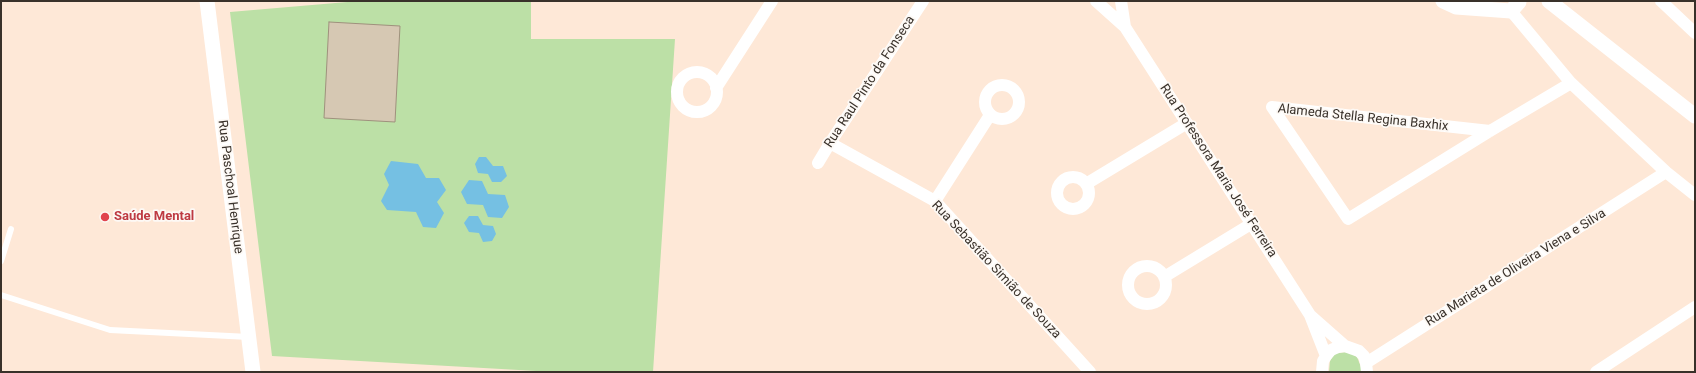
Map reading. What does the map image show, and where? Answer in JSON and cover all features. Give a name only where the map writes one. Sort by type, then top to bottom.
[{"type":"street","name":"Rua Paschoal Henrique","points":[[207,1],[253,372]]},
{"type":"street","points":[[716,88],[772,1]]},
{"type":"street","name":"Rua Raul Pinto da Fonseca","points":[[818,163],[830,142],[923,1]]},
{"type":"street","name":"Rua Professora Maria José Ferreira","points":[[1096,1],[1125,27],[1310,316],[1345,346],[1359,351],[1364,356],[1367,367]]},
{"type":"street","name":"Rua Professora Maria José Ferreira","points":[[1121,1],[1125,27]]},
{"type":"street","points":[[1443,1],[1456,7],[1518,4],[1571,83],[1666,172],[1695,195]]},
{"type":"street","points":[[1549,1],[1695,116]]},
{"type":"street","points":[[1662,1],[1695,33]]},
{"type":"street","name":"Alameda Stella Regina Baxhix","points":[[1490,131],[1272,107],[1348,219],[1571,83]]},
{"type":"street","points":[[935,201],[990,115]]},
{"type":"street","points":[[1086,184],[1187,123]]},
{"type":"street","name":"Rua Sebastião Simião de Souza","points":[[830,142],[935,201],[1090,372]]},
{"type":"street","name":"Rua Marieta de Oliveira Viena e Silva","points":[[1367,367],[1666,172]]},
{"type":"street","points":[[1164,277],[1252,224]]},
{"type":"street","points":[[1596,372],[1695,307]]},
{"type":"street","name":"Rua Professora Maria José Ferreira","points":[[1310,316],[1321,367]]},
{"type":"street","points":[[1321,367],[1331,350],[1345,346]]},
{"type":"lane","points":[[1,261],[11,228]]},
{"type":"lane","points":[[1,295],[110,330],[249,337]]},
{"type":"green space","points":[[359,1],[531,1],[531,39],[675,39],[653,372],[554,372],[272,356],[230,12]]},
{"type":"green space","points":[[1348,352],[1357,357],[1361,367],[1361,372],[1329,372],[1330,361],[1333,356],[1337,353]]},
{"type":"water","points":[[479,157],[486,157],[493,166],[503,166],[507,176],[501,182],[492,182],[488,174],[478,173],[475,164]]},
{"type":"water","points":[[391,161],[418,164],[426,178],[439,178],[446,190],[437,202],[444,213],[436,228],[423,227],[416,212],[387,210],[381,201],[389,185],[384,174]]},
{"type":"water","points":[[469,180],[482,181],[488,194],[505,195],[509,207],[502,218],[488,217],[483,205],[467,204],[461,192]]},
{"type":"water","points":[[469,216],[478,216],[483,225],[493,226],[496,234],[492,241],[483,242],[479,233],[469,232],[464,223]]},
{"type":"building","points":[[329,22],[400,26],[395,122],[324,118]]},
{"type":"place","name":"Saúde Mental","points":[[105,217]]}]
